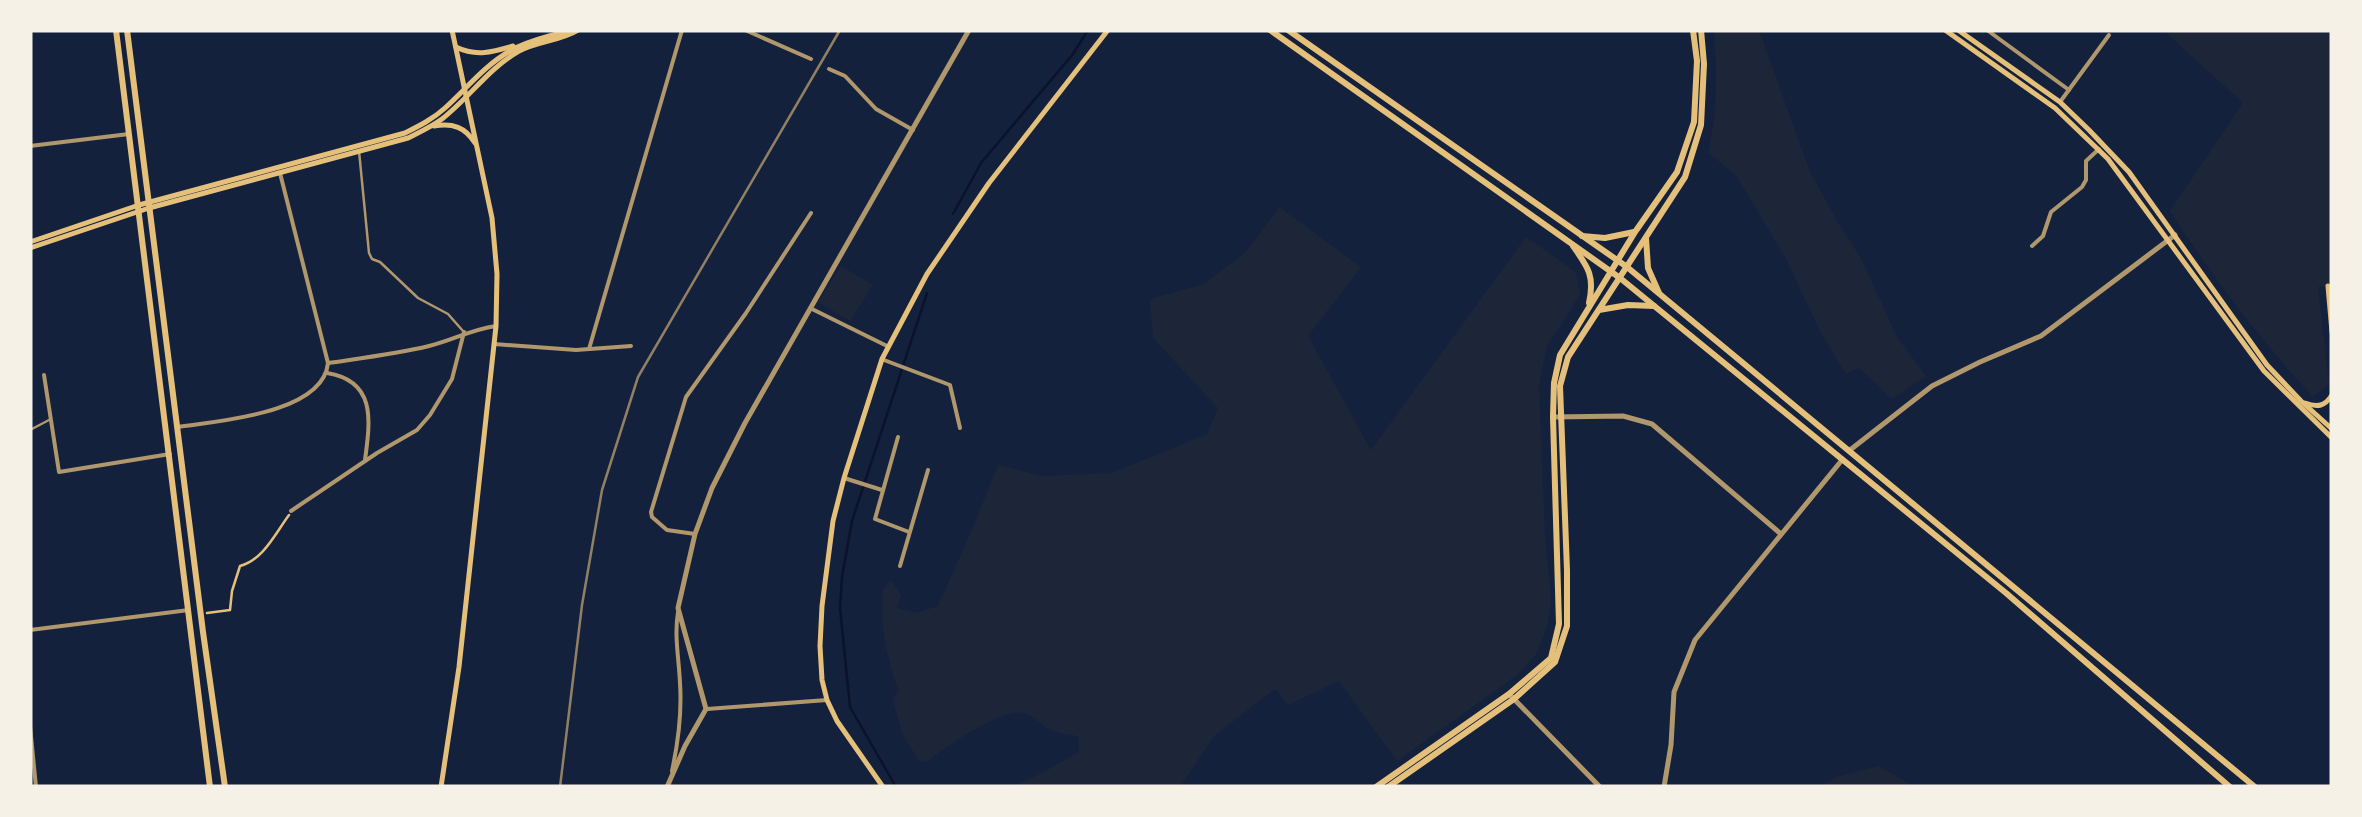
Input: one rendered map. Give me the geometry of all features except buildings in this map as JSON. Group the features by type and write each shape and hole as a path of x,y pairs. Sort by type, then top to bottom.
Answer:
{"main road":[{"path":"116,30 210,787"},
{"path":"127,30 225,787"},
{"path":"441,787 460,667 496,326 498,274 492,218 452,30"},
{"path":"456,47 487,54 569,30"},
{"path":"30,245 148,205 405,133 428,122 521,50 578,30"},
{"path":"882,787 837,721 826,700 822,680 822,606 833,521 844,478 882,359 946,244 1108,30"},
{"path":"1270,30 1620,278 2006,593 2230,787"},
{"path":"1288,30 1627,268 2255,787"},
{"path":"1388,787 1556,662 1567,626 1554,382 1560,355 1677,172 1694,122 1697,61 1693,30"},
{"path":"1558,417 1560,386 1568,357 1685,177 1702,125 1701,30"},
{"path":"1945,30 2055,108 2098,150 2171,237 2268,365 2332,429"},
{"path":"1958,30 2060,102 2129,172 2264,371 2332,438"},
{"path":"148,205 408,138 431,127 498,59 526,43"},
{"path":"431,127 453,125 464,129 478,148"},
{"path":"1580,236 1604,238 1636,232"},
{"path":"1646,238 1648,268 1660,294"},
{"path":"1572,245 1591,274 1587,310"},
{"path":"2328,286 2332,332"},
{"path":"1597,310 1654,306"},
{"path":"2301,401 2319,406 2332,395"},
{"path":"1376,787 1511,697"}],"street":[{"path":"589,349 682,30"},
{"path":"746,30 811,59"},
{"path":"668,784 676,752 681,686 675,628 695,534 712,488 745,423 969,30"},
{"path":"1987,30 2069,90"},
{"path":"2060,102 2110,34"},
{"path":"830,69 845,76 876,109 913,130"},
{"path":"30,146 130,134"},
{"path":"2032,246 2043,236 2052,212 2082,186 2086,180 2086,161 2098,150"},
{"path":"178,427 253,415 300,400 327,373 328,363 280,172"},
{"path":"695,534 667,530 652,518 651,512 686,397 746,314 811,212"},
{"path":"1850,450 1932,386 2040,336 2171,237"},
{"path":"812,309 888,346"},
{"path":"328,363 422,348 464,332 496,326"},
{"path":"291,512 417,430 452,379 464,332"},
{"path":"494,344 589,349 631,346"},
{"path":"882,359 950,384 960,428"},
{"path":"327,373 349,380 367,404 370,420 364,461"},
{"path":"44,375 59,472 170,454"},
{"path":"1558,417 1623,416 1652,424 1781,534"},
{"path":"898,437 875,519 909,532"},
{"path":"1664,787 1674,692 1695,640 1842,460"},
{"path":"900,566 928,470"},
{"path":"844,478 882,490"},
{"path":"668,784 706,709 678,608"},
{"path":"30,630 190,610"},
{"path":"1511,697 1600,787"},
{"path":"706,709 826,700"},
{"path":"30,726 36,787"}],"lane":[{"path":"359,150 368,253 418,298 448,314 464,332"},
{"path":"30,430 50,419"}],"path":[{"path":"201,614 230,610 240,566 259,556 291,512"}],"shaded area":[{"path":"1714,30 1759,30 1810,172 1861,258 1897,337 1926,376 1892,399 1859,368 1846,374 1821,333 1786,259 1735,174 1708,153 1716,92"},
{"path":"2163,30 2332,30 2332,285 2318,287 2329,384 2313,397 2238,307 2170,211 2243,103"},
{"path":"1279,207 1361,267 1308,336 1371,450 1526,237 1576,272 1580,295 1547,346 1539,386 1551,597 1548,623 1537,653 1519,673 1397,761 1339,681 1288,705 1275,689 1214,736 1180,787 1010,787 1079,752 1079,737 1052,731 1023,713 987,723 926,762 919,761 903,735 892,699 899,691 885,641 883,589 891,581 901,595 897,608 916,613 938,606 998,465 1042,476 1112,473 1207,434 1218,408 1153,338 1150,299 1204,284 1248,250"},
{"path":"841,266 873,285 850,321 818,302"},
{"path":"1879,766 1915,787 1820,787 1836,777"}],"waterway":[{"path":"953,214 981,163 1073,54 1088,30"},
{"path":"896,787 850,707 840,608 852,521 927,293"}],"railway":[{"path":"560,787 582,605 602,490 638,377 840,30"}]}
